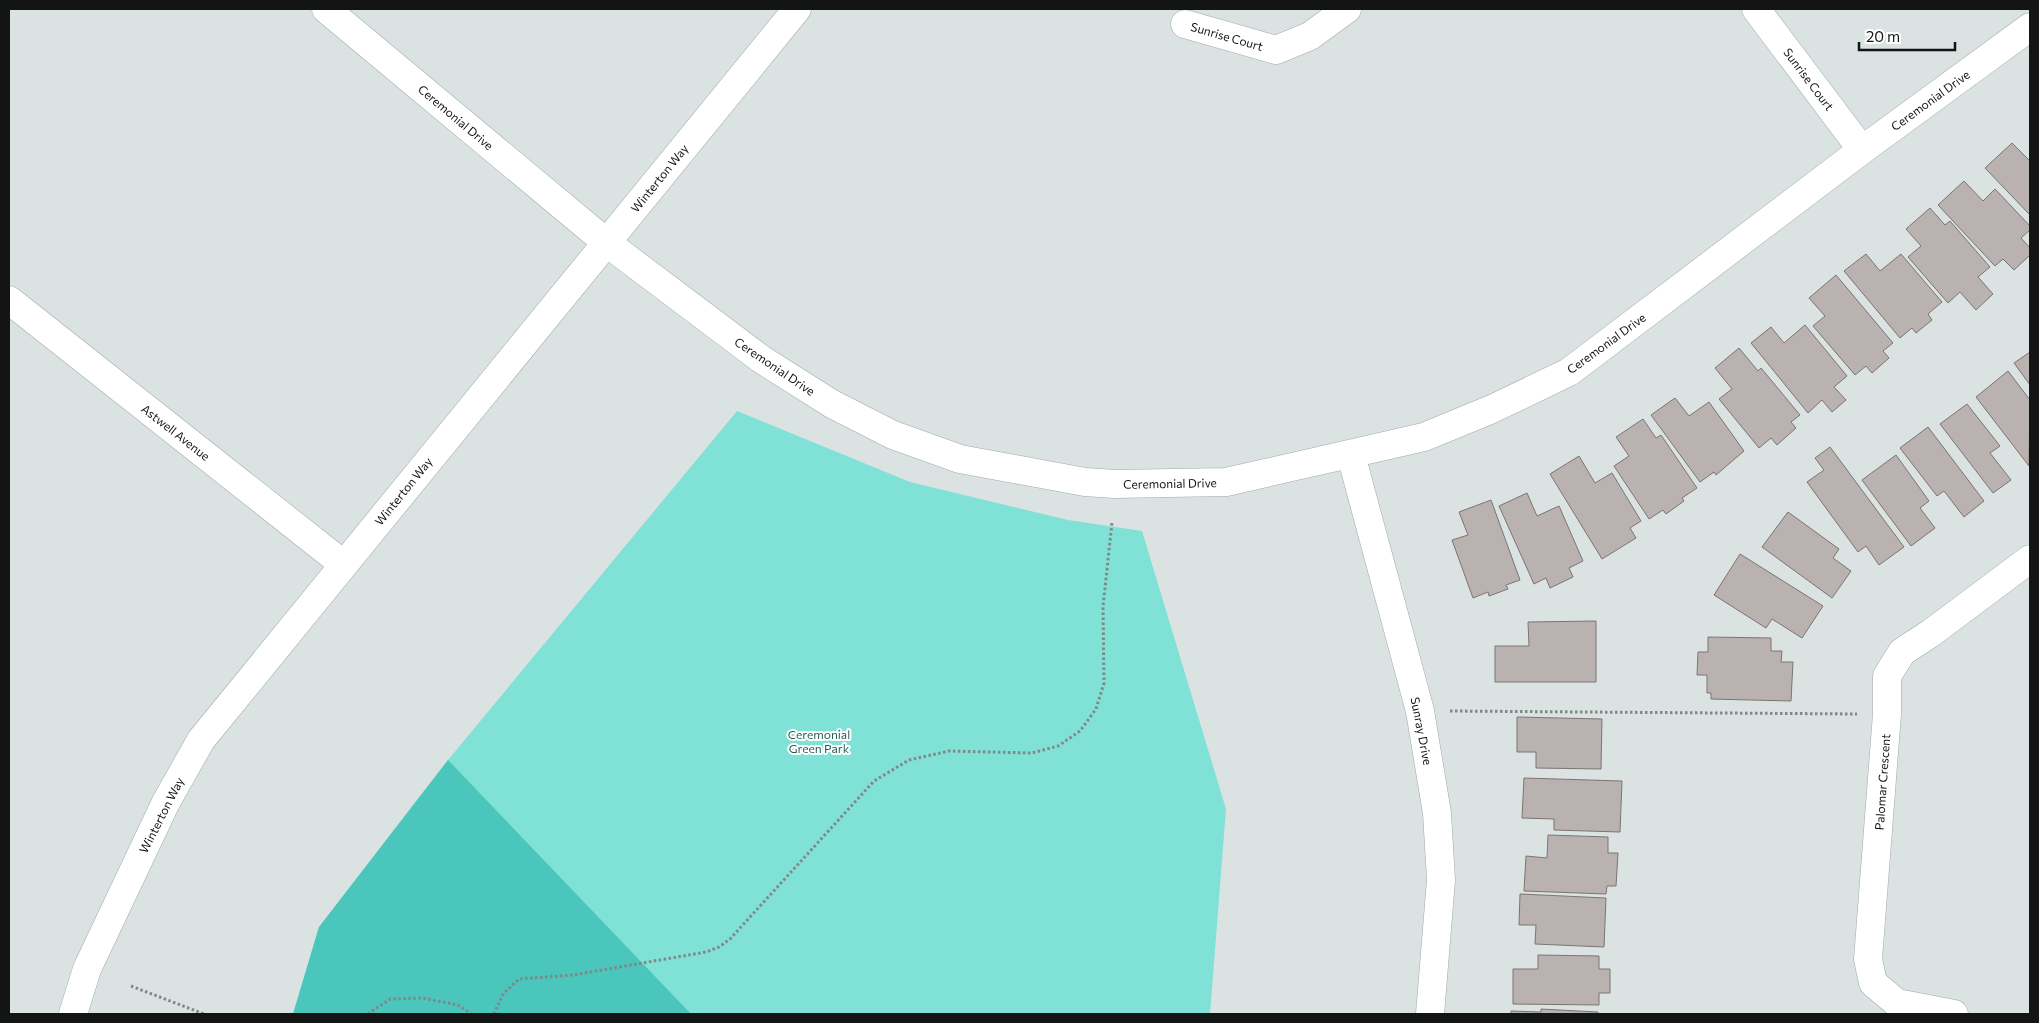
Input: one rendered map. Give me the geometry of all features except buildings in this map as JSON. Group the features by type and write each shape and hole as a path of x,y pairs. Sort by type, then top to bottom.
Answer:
{"street":[{"name":"Ceremonial Drive","path":"326,9 607,243 761,359 816,394 893,435 960,459 1085,482 1115,484 1226,482 1351,455 1424,437 1492,409 1570,372 1862,150 2030,27"},
{"name":"Winterton Way","path":"73,1014 87,969 166,802 201,740 797,9"},
{"name":"Sunrise Court","path":"1185,24 1276,50 1310,36 1347,9"},
{"name":"Sunrise Court","path":"1756,9 1862,150"},
{"name":"Astwell Avenue","path":"9,300 343,564"},
{"name":"Sunray Drive","path":"1351,455 1420,711 1437,813 1441,880 1430,1014"},
{"name":"Palomar Crescent","path":"1954,1014 1897,1003 1873,983 1868,959 1887,714 1887,676 1902,652 1931,633 2030,559"}],"path":[{"path":"494,1014 503,994 519,980 573,975 706,952 719,947 730,939 874,780 909,760 949,751 1032,753 1058,746 1080,731 1096,709 1104,683 1103,607 1112,522"},
{"path":"1420,711 1887,714"},
{"path":"132,986 204,1014"},
{"path":"368,1014 390,999 422,998 458,1005 472,1014"}],"green space":[{"name":"Ceremonial Green Park","path":"737,411 910,482 1068,520 1142,531 1226,809 1210,1014 293,1014 319,927 448,760"}],"shaded area":[{"path":"448,760 691,1014 293,1014 319,927"}]}
